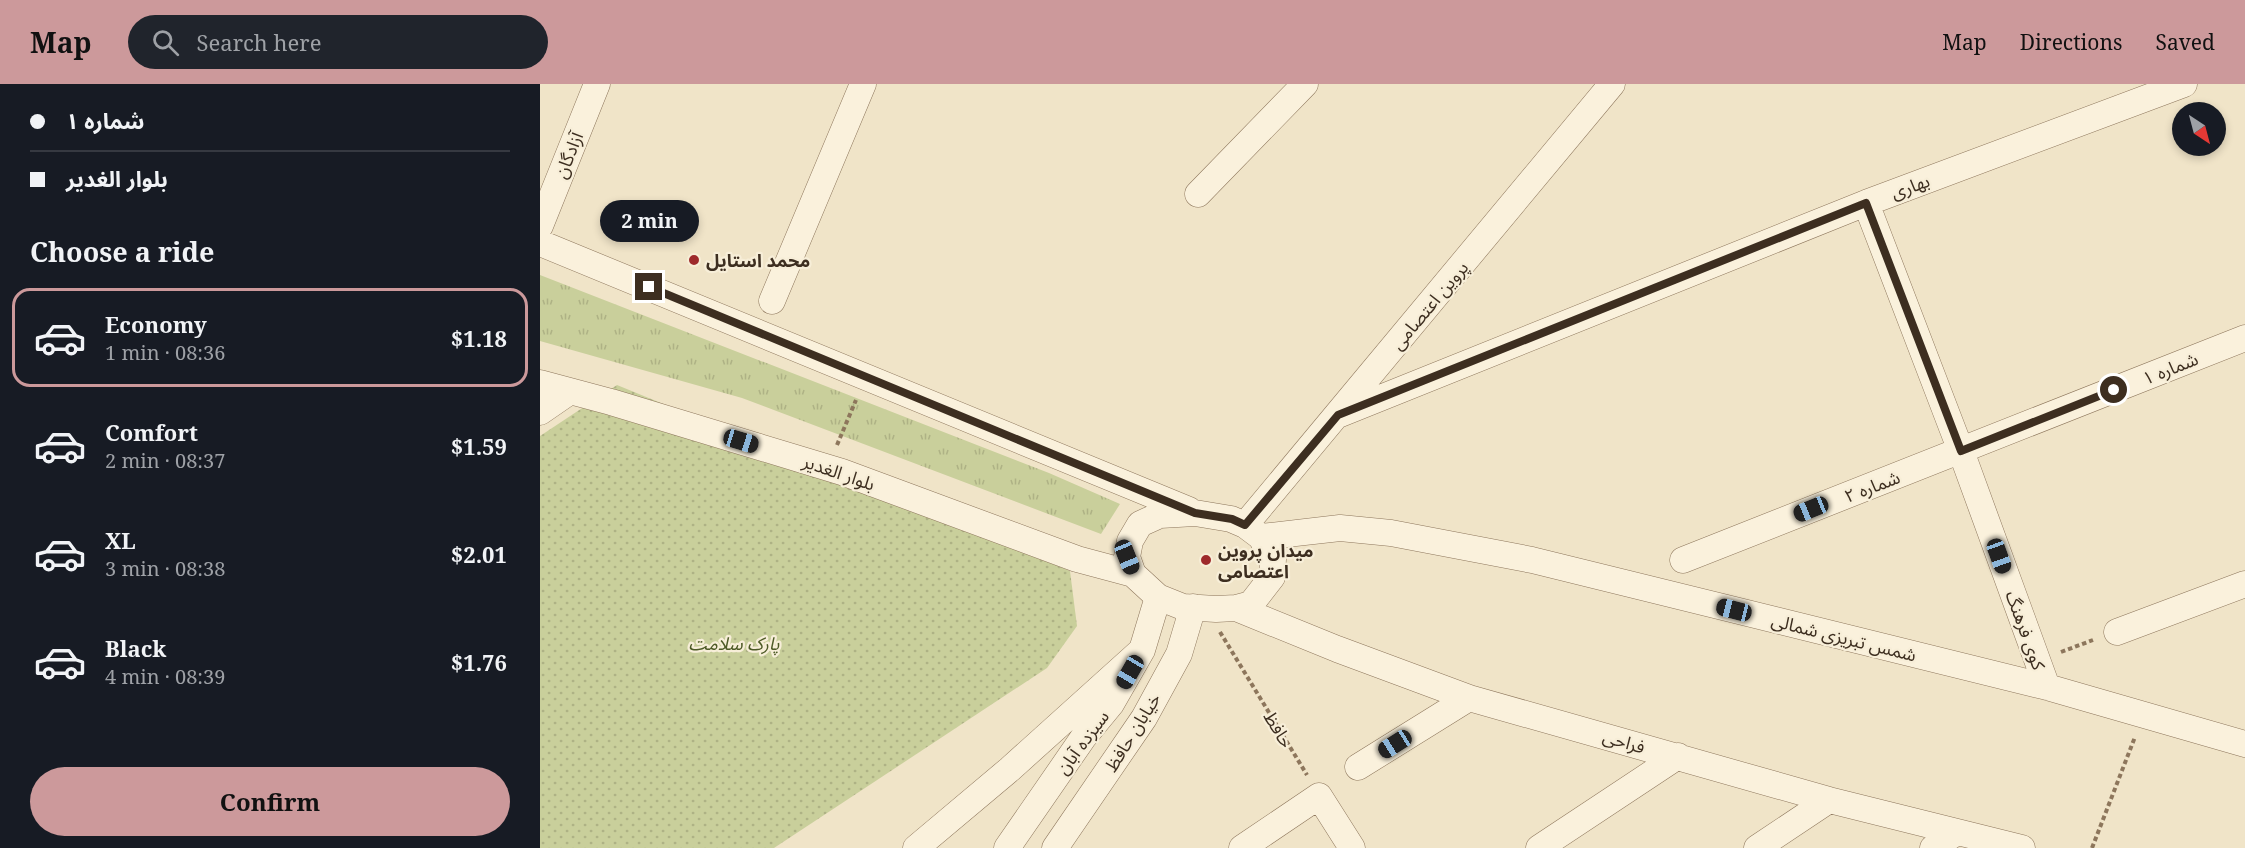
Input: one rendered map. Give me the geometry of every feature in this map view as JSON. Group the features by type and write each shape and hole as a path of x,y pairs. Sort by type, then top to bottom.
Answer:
{"street":[{"name":"آزادگان","path":"540,226 597,84"},
{"path":"772,301 863,84"},
{"path":"1198,194 1305,84"},
{"name":"پروین اعتصامی","path":"1253,531 1338,415 1612,84"},
{"name":"بهاری","path":"1338,415 1866,203 2184,84"},
{"name":"کوی فرهنگ","path":"1866,203 1961,451 2047,687"},
{"path":"540,243 1195,513"},
{"name":"شماره ۱","path":"1961,451 2245,338"},
{"path":"540,364 611,402"},
{"name":"بلوار الغدیر","path":"540,383 611,402 828,468 1077,559 1133,574"},
{"path":"540,412 569,392"},
{"name":"شماره ۲","path":"1683,560 1961,451"},
{"path":"1195,513 1232,519 1253,531 1273,559 1272,577 1251,604 1236,608 1183,607 1158,597 1133,574 1127,557 1130,542 1140,524 1160,515 1195,513"},
{"name":"شمس تبریزی شمالی","path":"1253,531 1340,528 1391,533 1532,560 2047,687 2245,744"},
{"path":"2117,632 2245,584"},
{"name":"سیزده آبان","path":"1007,848 1083,738 1111,704 1142,650 1158,597"},
{"name":"خیابان حافظ","path":"1055,848 1144,718 1179,654 1200,608"},
{"name":"فراحی","path":"1236,608 1337,650 1469,698 1828,800 2022,848"},
{"path":"916,848 1010,769 1142,650"},
{"path":"1359,767 1469,698"},
{"path":"1539,848 1678,756"},
{"path":"1242,848 1319,796 1352,848"},
{"path":"1757,848 1828,800"},
{"path":"1933,848 1957,832"}],"path":[{"path":"828,468 866,377"},
{"name":"حافظ","path":"1200,608 1319,796"},
{"path":"2037,660 2117,632"},
{"path":"2092,848 2144,715"}],"green space":[{"path":"540,275 1049,473 1120,504 1101,534 742,398 540,341"},
{"name":"پارک سلامت","path":"617,385 1070,571 1077,626 1047,668 774,848 540,848 540,436"}],"place":[{"name":"محمد استایل","path":"694,260"},
{"name":"میدان پروین اعتصامی","path":"1206,560"}],"route":[{"path":"649,287 1195,513 1232,519 1245,525 1338,415 1866,203 1961,451 2114,390"}]}
